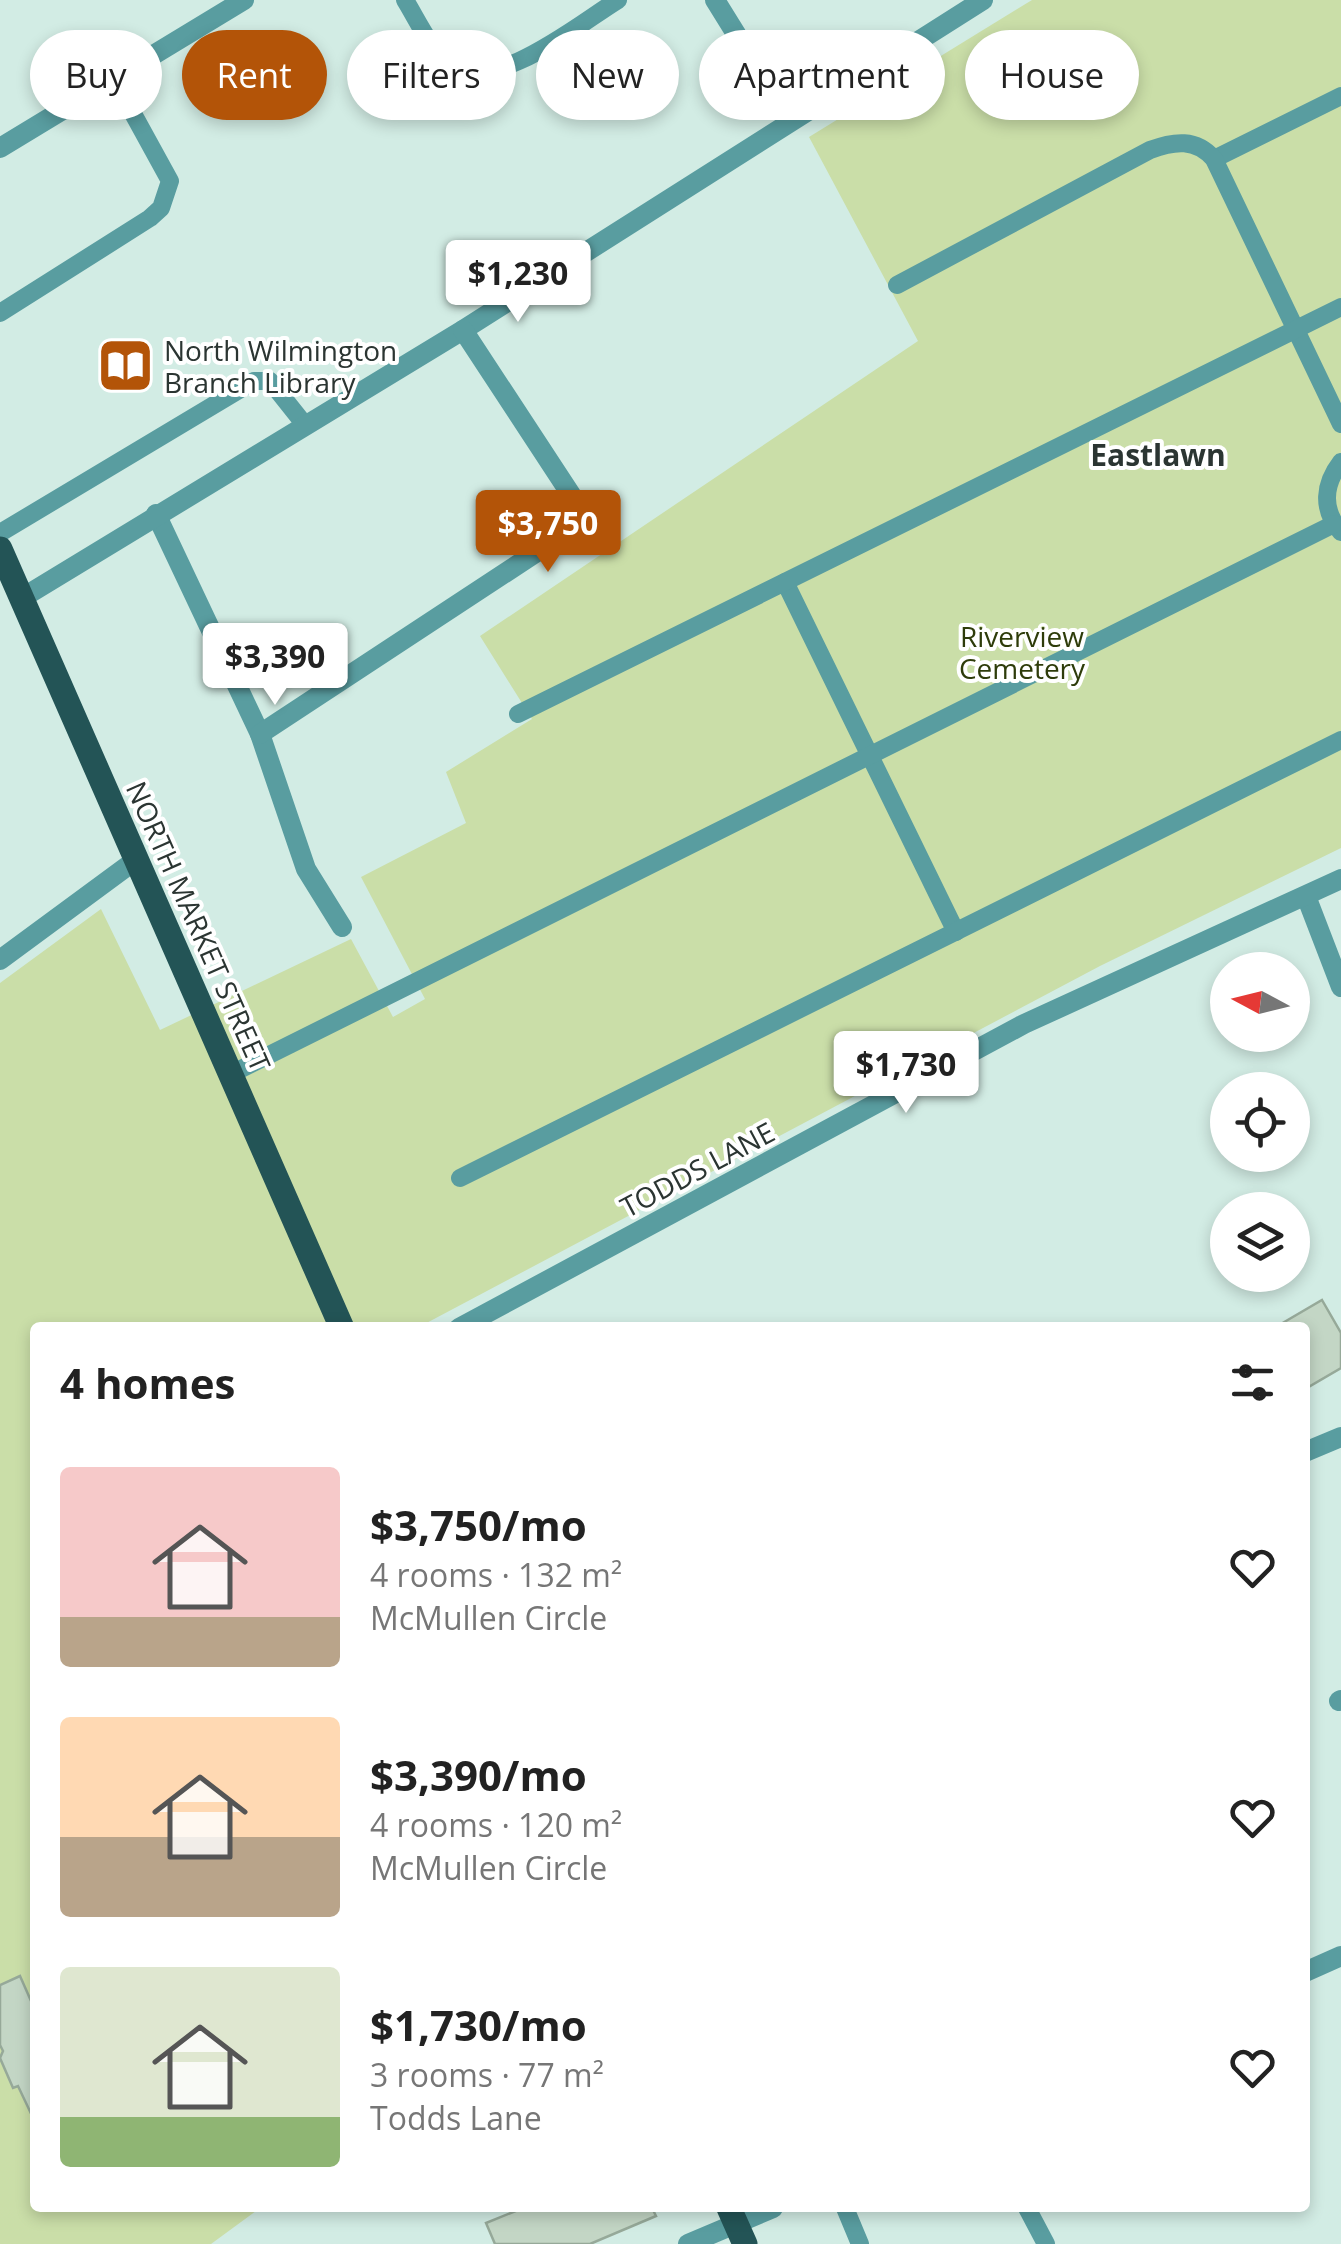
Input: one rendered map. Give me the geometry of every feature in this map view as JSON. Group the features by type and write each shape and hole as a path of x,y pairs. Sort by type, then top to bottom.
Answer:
{"main road":[{"name":"NORTH MARKET STREET","path":"2,561 22,598 339,1322"}],"street":[{"path":"162,49 244,0"},
{"path":"715,0 790,122"},
{"path":"22,598 464,330 982,0"},
{"path":"0,148 46,120"},
{"path":"260,734 587,519 464,330"},
{"path":"156,514 260,734 306,869 342,927"},
{"path":"0,960 137,859"},
{"name":"TODDS LANE","path":"470,1322 1024,1024 1341,879"},
{"path":"1306,896 1341,987"},
{"path":"1310,1450 1341,1436"},
{"path":"1310,1970 1341,1956"},
{"path":"688,2244 765,2212"}],"lane":[{"path":"405,0 436,50 452,66 472,73 515,64 618,0"},
{"path":"1214,159 1341,96"},
{"path":"0,312 150,218 166,197 170,181 137,120"},
{"path":"897,286 1150,150 1180,141 1206,150 1214,159 1341,424"},
{"path":"518,714 1341,307"},
{"path":"0,534 254,381 270,381 305,425"},
{"path":"231,1074 1338,528 1328,509 1326,492 1341,462"},
{"path":"784,582 956,932"},
{"path":"460,1178 1341,740"},
{"path":"847,2212 860,2244"},
{"path":"1029,2212 1046,2244"}],"green space":[{"name":"Riverview Cemetery","path":"1032,0 1341,0 1341,848 1100,966 428,1322 30,1322 30,2212 255,2212 211,2244 0,2244 0,983 101,909 160,1030 351,939 393,1017 425,999 361,877 466,823 446,772 532,719 480,636 918,341 809,137 837,120 945,120 945,53 965,41 965,120 1139,120 1139,30 983,30"}],"building":[{"path":"1322,1300 1341,1333 1341,1368 1310,1386 1310,1322 1284,1322"},
{"path":"20,1976 30,1999 30,2111 18,2086 13,2088 0,2058 0,1985"},
{"path":"513,2212 654,2212 656,2216 590,2244 495,2244 486,2223"}],"place":[{"name":"North Wilmington Branch Library","path":"125,366"}],"district":[{"name":"Eastlawn","path":"1158,454"}]}
